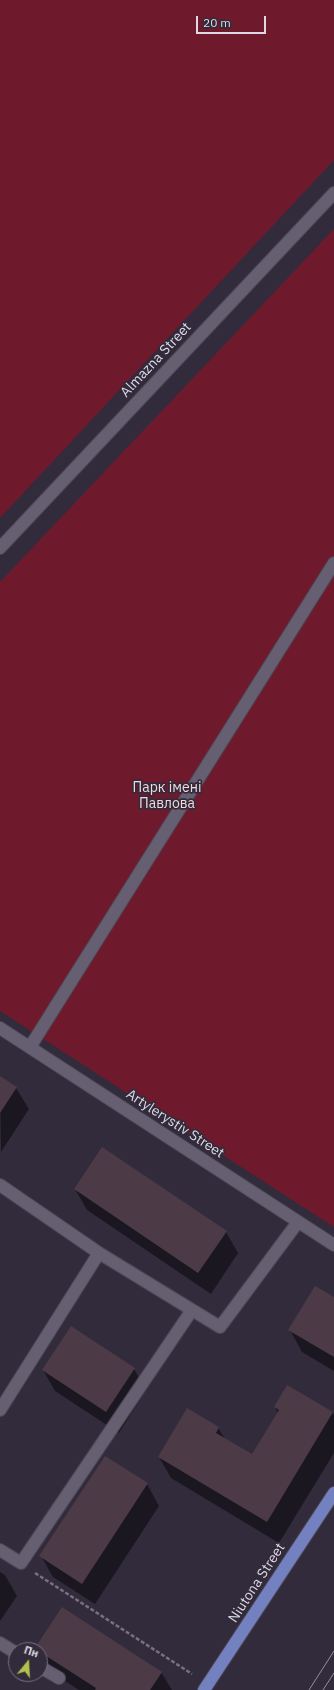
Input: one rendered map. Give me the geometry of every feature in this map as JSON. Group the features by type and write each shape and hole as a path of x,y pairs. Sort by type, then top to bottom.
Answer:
{"main road":[{"name":"Niutona Street","path":"206,1687 334,1493"}],"street":[{"name":"Almazna Street","path":"0,548 334,193"},
{"path":"30,1047 334,563"},
{"name":"Artylerystiv Street","path":"0,1028 334,1245"},
{"path":"0,1185 100,1253 220,1327 298,1222"},
{"path":"0,1410 100,1253"},
{"path":"0,1550 21,1563 192,1310"},
{"path":"48,1672 59,1678"}],"path":[{"path":"21,1563 206,1687"}],"green space":[{"path":"0,0 334,0 334,160 0,518"},
{"name":"Парк імені Павлова","path":"334,229 334,1227 0,1011 0,582"}],"building":[{"path":"0,1076 17,1087 0,1113"},
{"path":"102,1147 227,1231 198,1273 74,1189"},
{"path":"315,1286 334,1297 334,1357 288,1330"},
{"path":"71,1326 135,1368 106,1412 42,1370"},
{"path":"287,1385 333,1412 267,1522 158,1457 187,1408 219,1427 216,1433 252,1454 279,1410 274,1407"},
{"path":"105,1456 148,1483 82,1584 39,1556"},
{"path":"62,1607 162,1672 150,1690 95,1690 96,1688 48,1657 48,1642 39,1642"}],"tram line":[{"path":"309,1690 334,1651"},
{"path":"323,1690 334,1673"}]}
